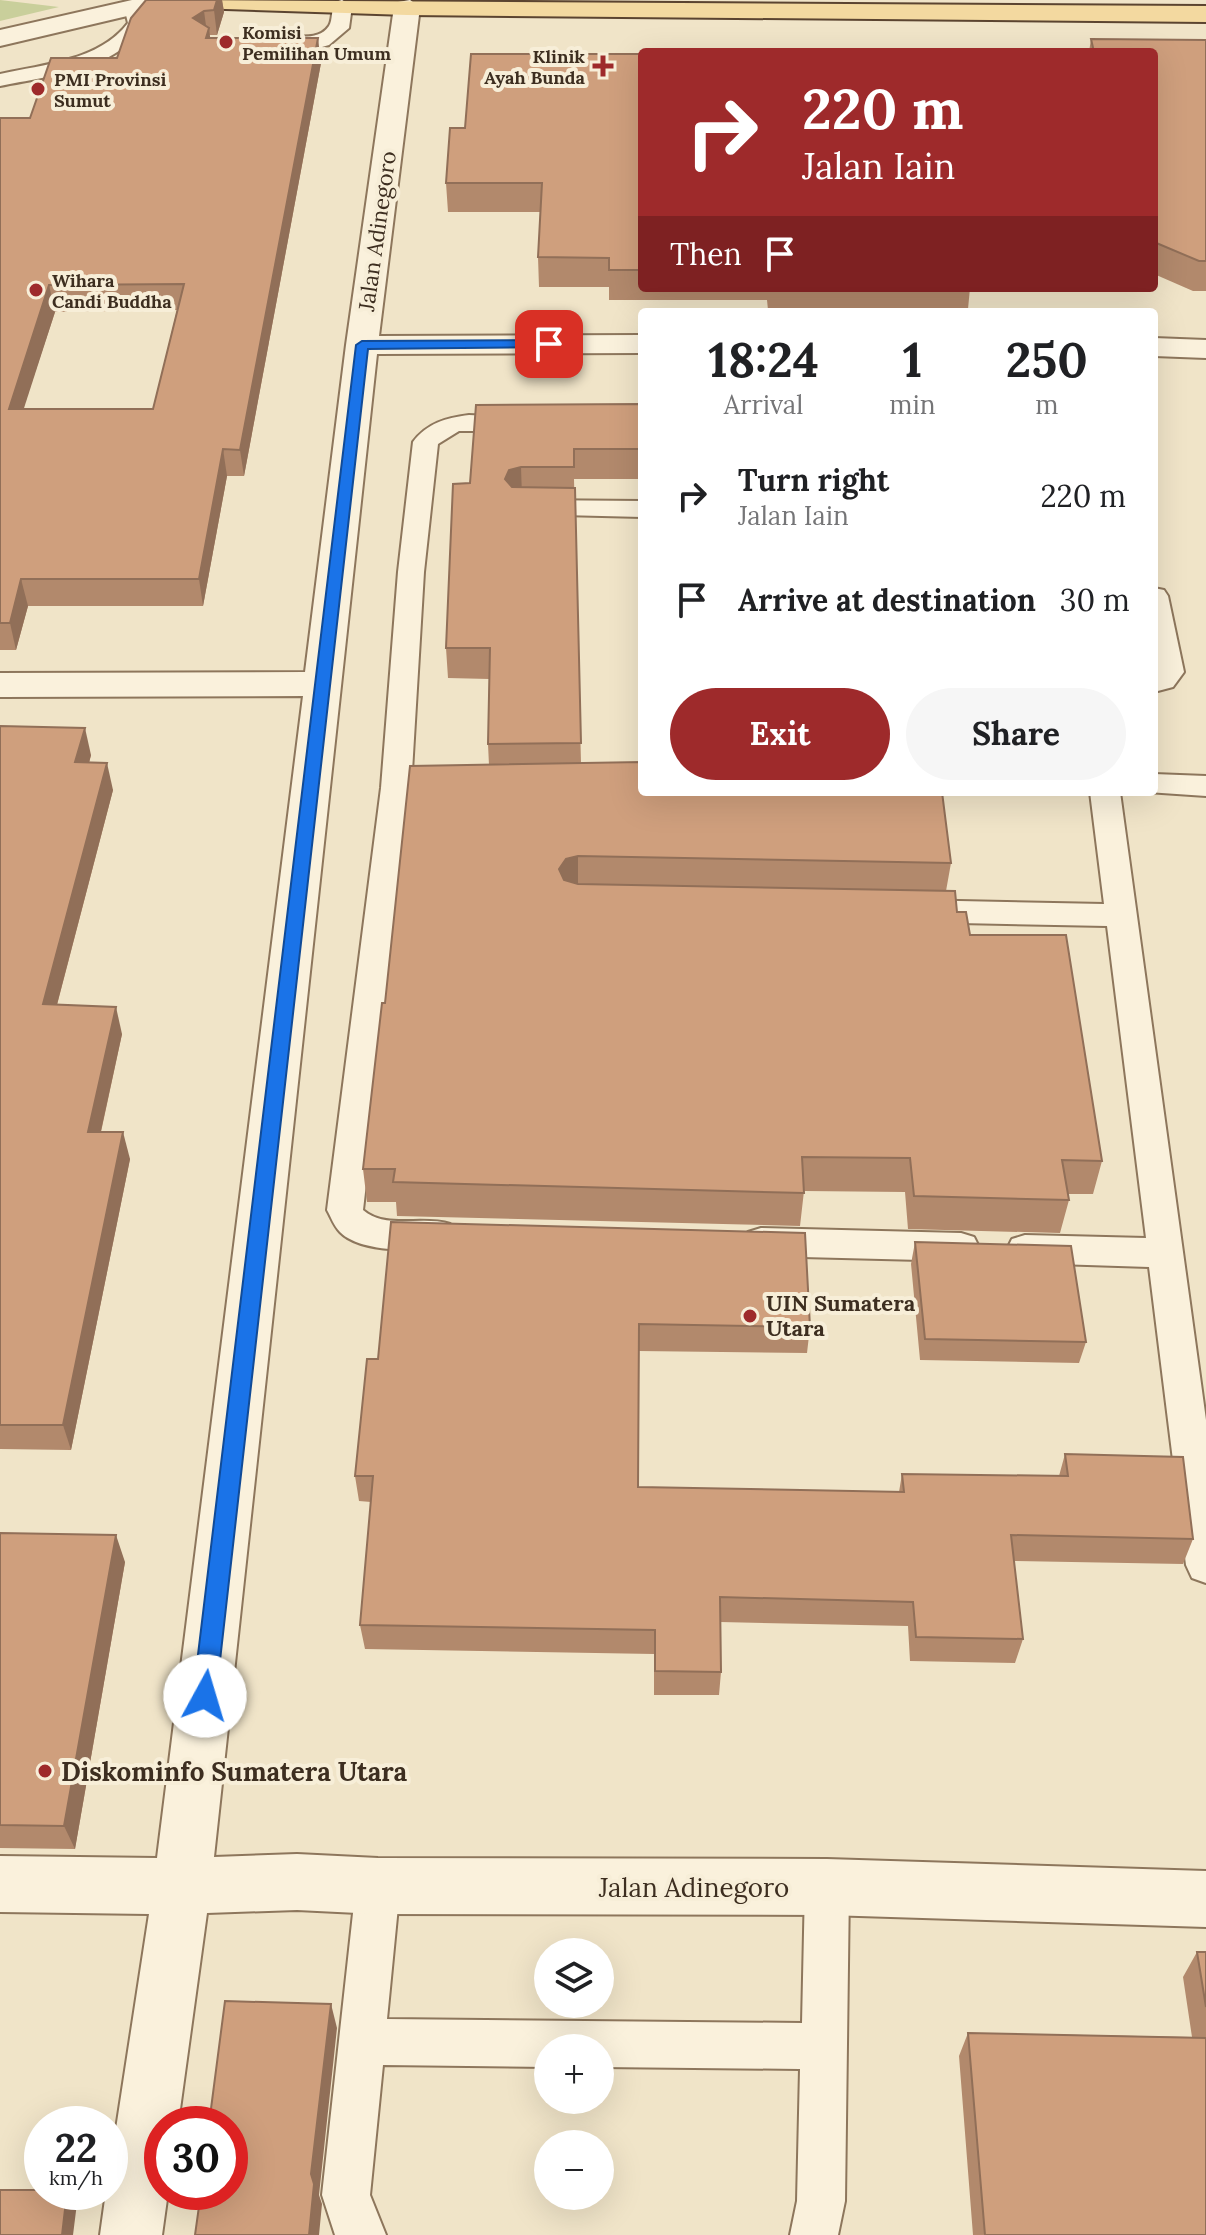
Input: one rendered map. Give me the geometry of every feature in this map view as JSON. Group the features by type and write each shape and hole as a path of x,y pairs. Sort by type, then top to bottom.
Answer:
{"main road":[{"path":"195,0 407,7 876,5 1206,14"}],"street":[{"path":"0,38 165,0"},
{"name":"Jalan Adinegoro","path":"131,2235 182,1886 362,345 407,7"},
{"path":"362,345 638,344"},
{"path":"1158,347 1206,349"},
{"path":"0,685 322,684"},
{"name":"Jalan Adinegoro","path":"182,1886 297,1882 378,1886 827,1887 1206,1899"},
{"path":"0,1884 182,1886"}],"lane":[{"path":"254,43 327,39 339,28 342,6"},
{"path":"0,80 105,54 132,33 138,23 134,7"},
{"path":"467,1234 372,1232 357,1228 348,1220 345,1210 411,788 411,572 426,442 443,427 552,423"},
{"path":"522,508 638,509"},
{"path":"1158,615 1170,672 1158,682"},
{"path":"1158,784 1206,786"},
{"path":"1105,796 1206,1565"},
{"path":"881,910 1120,915"},
{"path":"736,1242 1165,1253"},
{"path":"362,2235 355,2226 346,2195 378,1886"},
{"path":"814,2235 821,2201 827,1887"},
{"path":"361,2042 824,2046"}],"green space":[{"path":"0,0 59,7 0,21"}],"building":[{"path":"146,0 217,0 214,10 204,11 193,18 209,28 206,38 318,38 240,450 223,449 199,579 21,579 10,623 0,623 0,118 30,118 51,58 117,58 131,18","holes":["184,284 153,409 9,409 49,285"]},
{"path":"1091,39 1206,40 1206,261 1158,244 1158,48 1093,48"},
{"path":"471,54 638,54 638,270 609,270 609,258 538,257 542,183 446,183 450,128 465,128"},
{"path":"638,404 638,449 574,449 574,467 521,467 509,470 505,479 512,487 575,488 581,743 488,744 490,648 446,648 453,484 470,483 476,405"},
{"path":"0,726 85,728 75,762 107,763 43,1004 116,1007 88,1132 123,1132 63,1425 0,1425"},
{"path":"638,762 638,796 943,796 951,863 578,856 566,859 559,869 564,880 578,884 955,891 957,912 966,912 970,935 1066,935 1102,1161 1062,1160 1069,1200 914,1196 910,1158 802,1157 804,1193 393,1182 395,1169 363,1169 382,1003 385,1003 410,766"},
{"path":"391,1222 805,1233 810,1327 639,1324 638,1487 904,1492 902,1474 1068,1476 1065,1454 1183,1457 1193,1539 1011,1535 1023,1639 916,1637 913,1602 720,1597 721,1672 655,1671 655,1630 360,1625 373,1476 355,1476 367,1359 378,1359"},
{"path":"915,1242 1071,1246 1086,1342 925,1339"},
{"name":"Diskominfo Sumatera Utara","path":"0,1533 116,1535 64,1826 0,1825"},
{"path":"1197,1952 1206,1952 1206,2007"},
{"path":"225,2001 331,2004 311,2174 314,2184 309,2235 195,2235 198,2210 248,2210 248,2106 211,2106"},
{"path":"968,2033 1206,2038 1206,2235 985,2235"},
{"path":"0,2190 24,2190 24,2210 65,2210 62,2235 0,2235"}],"place":[{"name":"Komisi Pemilihan Umum","path":"226,42"},
{"name":"Klinik Ayah Bunda","path":"603,66"},
{"name":"PMI Provinsi Sumut","path":"38,89"},
{"name":"Wihara Candi Buddha","path":"36,290"},
{"name":"UIN Sumatera Utara","path":"750,1316"},
{"name":"Diskominfo Sumatera Utara","path":"45,1771"}],"route":[{"path":"205,1696 362,345 549,344"}]}
